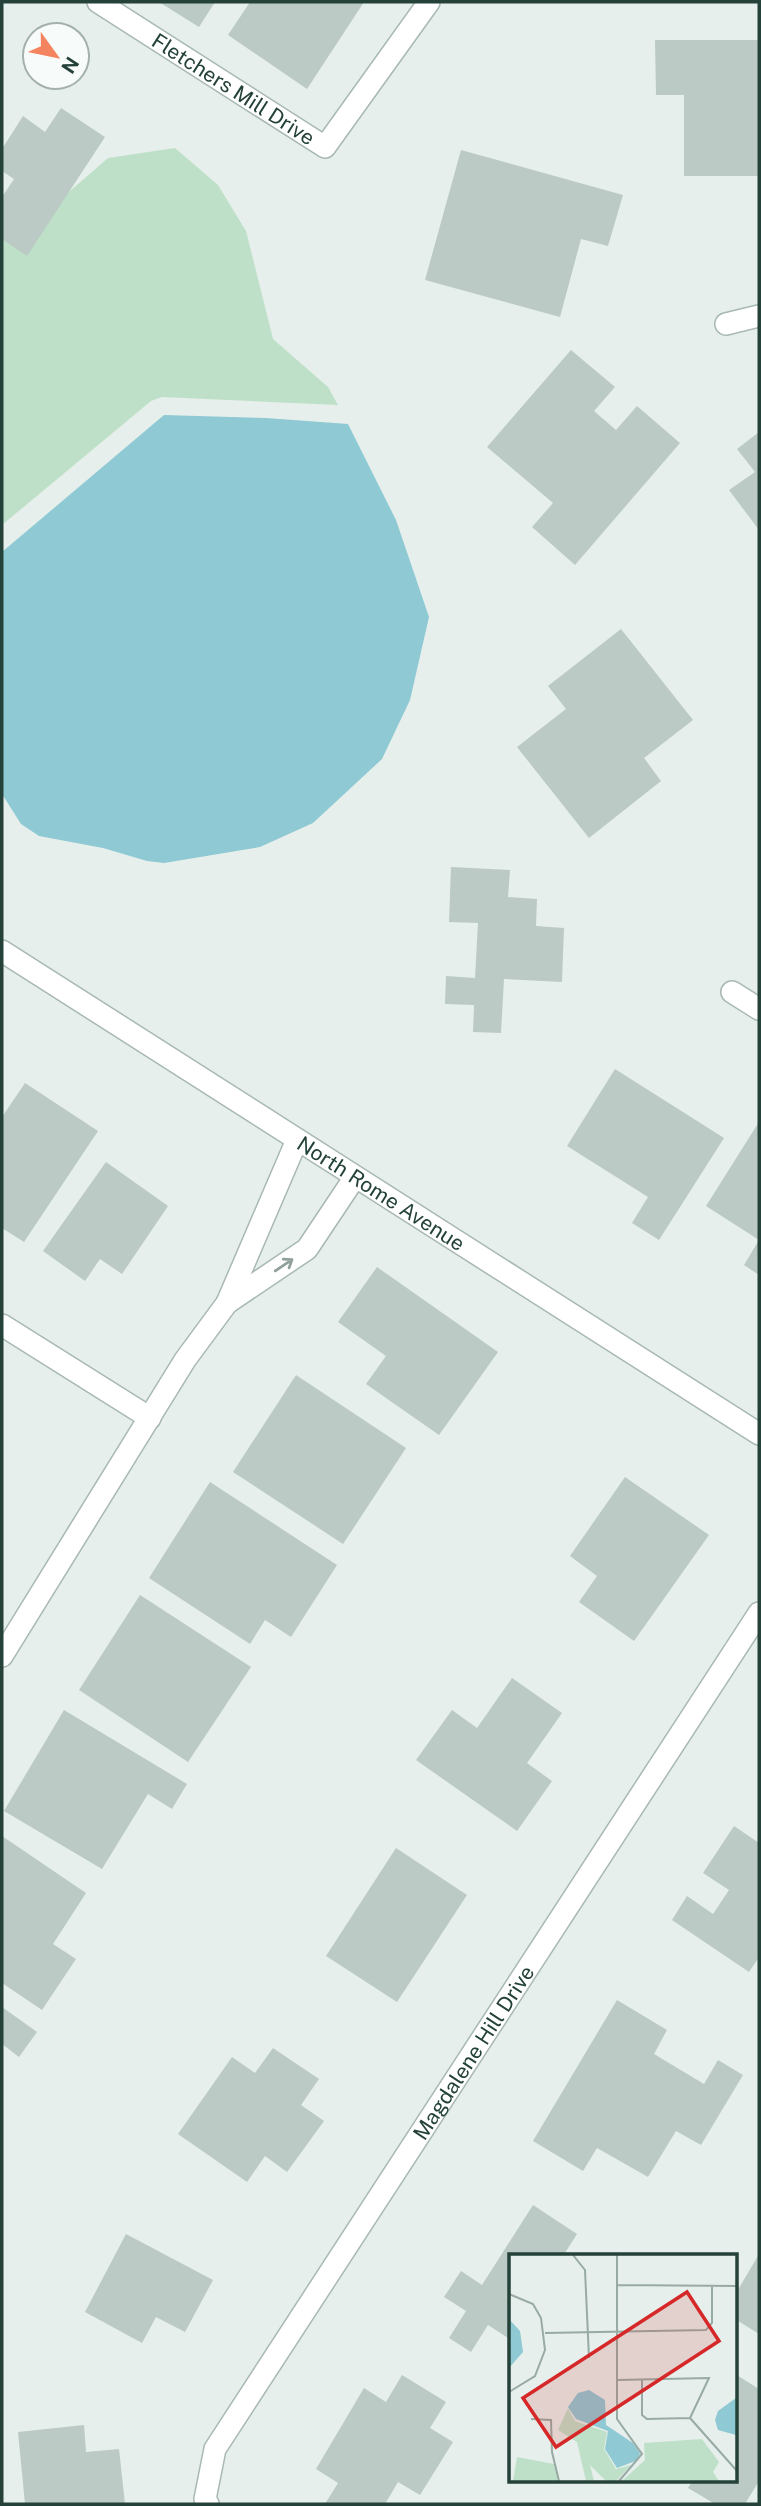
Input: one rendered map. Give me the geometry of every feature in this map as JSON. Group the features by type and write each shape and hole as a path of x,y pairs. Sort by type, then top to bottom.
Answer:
{"street":[{"name":"Fletchers Mill Drive","path":"98,2 325,147 429,2"},
{"path":"726,324 759,316"},
{"name":"North Rome Avenue","path":"2,951 759,1434"},
{"path":"732,992 759,1009"},
{"path":"2,1656 185,1360 227,1303 297,1140"},
{"path":"227,1303 307,1249 355,1177"},
{"path":"2,1325 150,1418"},
{"name":"Magdalene Hill Drive","path":"206,2502 215,2449 759,1613"}],"green space":[{"path":"175,148 218,185 246,231 273,339 328,387 338,405 162,397 151,401 2,525 2,239 32,224 108,158"}],"water":[{"path":"164,415 348,424 396,520 429,617 410,700 382,759 313,823 260,847 164,863 39,836 21,824 2,794 2,552"}],"building":[{"path":"159,2 215,2 199,27"},
{"path":"250,2 364,2 307,89 228,35"},
{"path":"655,40 759,40 759,176 684,176 684,95 656,95"},
{"path":"61,108 105,137 27,256 2,239 2,197 14,179 2,171 2,149 23,116 45,132"},
{"path":"461,150 623,195 608,246 581,239 560,317 425,280"},
{"path":"571,350 615,387 594,411 616,430 637,406 680,443 575,565 532,527 553,503 487,447"},
{"path":"759,432 759,530 729,490 755,472 737,449"},
{"path":"621,629 693,720 644,758 661,781 589,838 517,747 566,709 548,686"},
{"path":"451,867 510,870 508,897 537,899 536,926 564,928 562,982 504,979 501,1033 473,1032 474,1005 445,1004 446,976 475,978 478,923 449,922"},
{"path":"615,1069 724,1138 659,1240 632,1223 648,1197 567,1146"},
{"path":"25,1083 98,1131 24,1242 2,1228 2,1117"},
{"path":"759,1122 759,1240 706,1206"},
{"path":"106,1162 168,1206 122,1274 100,1259 85,1281 43,1251"},
{"path":"759,1240 759,1275 744,1265"},
{"path":"377,1267 498,1352 439,1435 366,1384 386,1356 338,1322"},
{"path":"296,1375 406,1448 343,1544 233,1472"},
{"path":"625,1477 709,1535 634,1641 579,1602 597,1576 570,1556"},
{"path":"210,1482 337,1565 291,1637 265,1620 250,1644 149,1578"},
{"path":"140,1595 251,1667 188,1762 79,1690"},
{"path":"512,1678 562,1713 527,1763 552,1781 517,1831 416,1760 452,1710 477,1728"},
{"path":"64,1710 187,1784 172,1809 148,1794 102,1869 4,1811"},
{"path":"734,1826 759,1843 759,1957 749,1972 672,1920 687,1896 713,1914 729,1890 703,1873"},
{"path":"2,1836 86,1893 53,1944 76,1959 42,2010 2,1983"},
{"path":"396,1848 467,1895 397,2002 326,1956"},
{"path":"617,2000 667,2030 654,2054 704,2084 718,2060 743,2075 701,2145 676,2131 648,2177 597,2148 583,2171 533,2141"},
{"path":"2,2007 37,2032 19,2057 2,2044"},
{"path":"273,2048 319,2079 301,2105 324,2121 287,2172 265,2156 247,2182 178,2134 232,2057 255,2073"},
{"path":"533,2205 577,2234 564,2254 509,2254 509,2339 488,2325 471,2352 449,2338 466,2311 444,2297 461,2271 482,2285"},
{"path":"126,2234 213,2280 185,2332 156,2317 142,2343 85,2312"},
{"path":"759,2254 759,2334 736,2320 736,2293"},
{"path":"402,2375 446,2402 430,2428 453,2442 420,2495 398,2482 385,2504 325,2504 338,2483 316,2469 364,2388 386,2402"},
{"path":"736,2375 759,2389 759,2481 745,2504 715,2504 688,2488 692,2482 736,2482"},
{"path":"84,2425 86,2452 119,2449 125,2504 25,2504 18,2432"}]}
